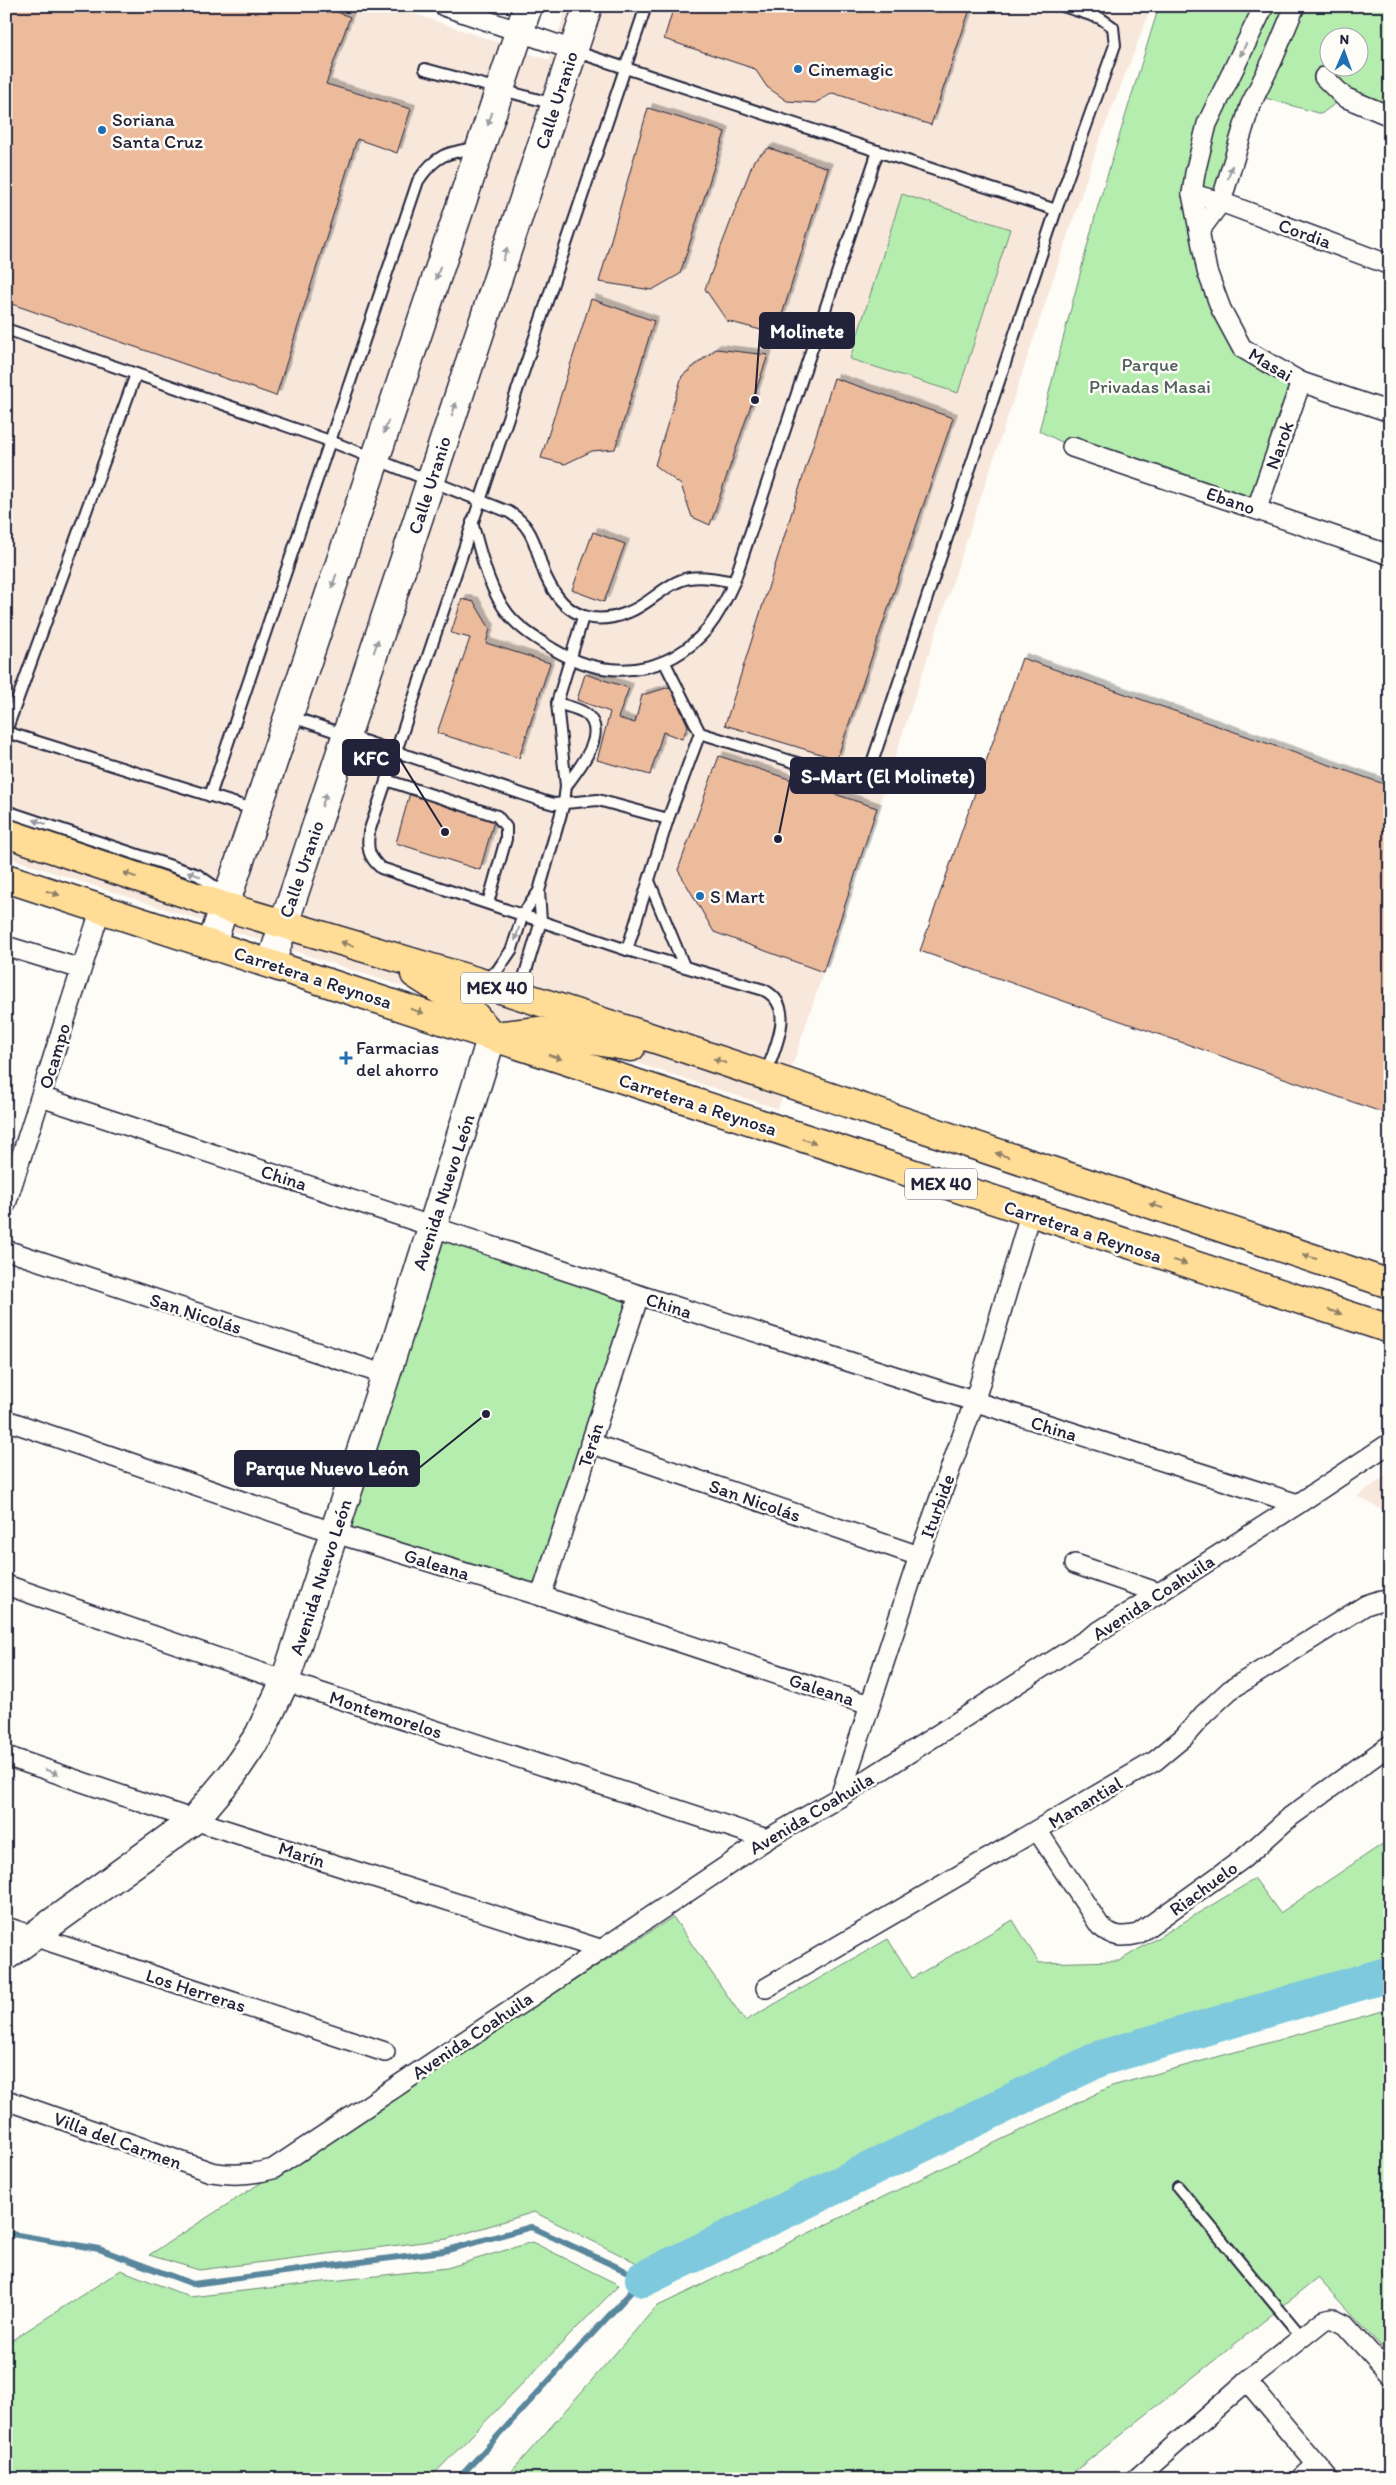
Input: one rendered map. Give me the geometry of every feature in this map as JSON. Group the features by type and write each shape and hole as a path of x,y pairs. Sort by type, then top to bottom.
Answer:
{"main road":[{"name":"MEX 40","path":"6,833 226,907 384,956 479,982 677,1046 1390,1284"},
{"name":"Carretera a Reynosa","path":"6,878 212,943 1030,1214 1390,1329"},
{"path":"384,956 468,1008 492,1036 540,1031 621,1046 645,1048 677,1046"}],"street":[{"path":"444,6 573,50"},
{"path":"212,943 226,907 528,6"},
{"name":"Calle Uranio","path":"271,963 282,924 588,6"},
{"name":"Masai","path":"1264,6 1207,124 1192,194 1208,271 1221,309 1242,348 1301,382 1390,412"},
{"path":"1200,230 1221,202 1250,106 1272,61 1295,6"},
{"path":"1325,78 1344,97 1390,116"},
{"path":"1226,85 1255,95"},
{"name":"Cordia","path":"1192,194 1221,202 1390,265"},
{"name":"Narok","path":"1256,508 1301,382"},
{"name":"Ebano","path":"1072,447 1256,508 1390,556"},
{"name":"Ocampo","path":"6,1204 100,908"},
{"path":"6,946 81,969"},
{"name":"Avenida Nuevo León","path":"6,1956 194,1820 232,1775 259,1735 285,1682 335,1532 492,1036"},
{"name":"China","path":"41,1097 639,1295 1298,1504"},
{"name":"Iturbide","path":"840,1797 919,1556 974,1402 1030,1214"},
{"name":"San Nicolás","path":"6,1250 386,1375"},
{"name":"Terán","path":"541,1596 639,1295"},
{"name":"Galeana","path":"6,1420 335,1532 541,1596 869,1705"},
{"name":"San Nicolás","path":"590,1443 919,1556"},
{"name":"Avenida Coahuila","path":"231,2176 273,2170 766,1839 840,1797 1298,1504 1390,1443"},
{"path":"1075,1564 1159,1593"},
{"name":"Montemorelos","path":"6,1585 285,1682 766,1839"},
{"name":"Manantial","path":"766,1988 1154,1761 1184,1737 1204,1714 1230,1690 1366,1605 1381,1600 1390,1600"},
{"name":"Riachuelo","path":"1038,1830 1100,1926 1108,1933 1127,1937 1138,1934 1244,1858 1290,1817 1390,1745"},
{"name":"Marín","path":"6,1756 194,1820 600,1949"},
{"name":"Los Herreras","path":"6,1927 386,2052"},
{"name":"Villa del Carmen","path":"6,2100 191,2167 231,2176"},
{"path":"1136,2479 1247,2381 1316,2324 1331,2318 1345,2325 1390,2375"},
{"path":"1247,2381 1323,2472 1301,2479"}],"lane":[{"path":"646,6 386,780 369,832 368,852 372,861 381,868 627,950 764,990 774,995 780,1002 782,1020 766,1076"},
{"path":"665,663 700,733 836,775 850,776 863,773 871,766 1056,210 1115,45 1116,36 1113,27 1107,22 1063,6"},
{"path":"573,50 1056,210"},
{"path":"425,69 555,104"},
{"path":"210,796 418,180 428,165 441,156 480,148"},
{"path":"472,522 486,572 508,614 528,634 570,660 625,671 665,663 688,648 707,628 723,606 734,582 878,151"},
{"path":"6,329 330,441 509,512 521,521 530,532 547,578 569,608 583,617 599,619 615,617 632,611 687,579 708,577 734,582"},
{"path":"136,374 6,732 257,810"},
{"path":"479,982 497,971 505,962 512,949 523,914 538,892 564,803 566,786 557,703 583,617"},
{"path":"557,703 586,714 593,723 594,729 589,751 566,786"},
{"path":"289,716 347,733 543,802 564,803 598,800 668,819"},
{"path":"627,950 668,819 700,733"},
{"path":"386,780 497,816 506,827 506,839 488,903"},
{"path":"6,811 198,875 214,886 226,907"},
{"path":"649,881 684,966"},
{"path":"518,995 542,921 538,892"},
{"path":"1178,2187 1301,2336"}],"shaded area":[{"path":"6,6 392,6 549,60 567,6 1152,6 1098,144 778,1109 6,857"},
{"path":"1390,1473 1390,1514 1357,1496"}],"green space":[{"name":"Parque Privadas Masai","path":"1159,6 1390,6 1390,116 1344,97 1321,114 1255,95 1200,230 1242,348 1301,382 1257,508 1072,447 1039,431 1097,209"},
{"path":"902,194 1010,229 958,393 850,359"},
{"path":"432,1226 639,1295 541,1596 335,1533"},
{"path":"1390,1839 1390,1964 1112,2039 641,2265 534,2212 447,2239 199,2270 149,2255 673,1917 745,2021 888,1939 912,1978 1013,1920 1039,1963 1119,1961 1255,1879 1280,1913"},
{"path":"1390,2009 1390,2356 1318,2278 1065,2479 505,2479 656,2307 1112,2086"},
{"path":"532,2242 619,2285 429,2479 6,2479 6,2344 121,2270 190,2297 447,2268"}],"building":[{"path":"6,6 321,6 350,17 326,84 411,109 397,153 357,139 276,396 6,302"},
{"path":"674,6 971,6 931,125 833,93 815,103 787,101 767,87 755,69 664,39"},
{"path":"648,108 725,132 680,274 652,290 599,282"},
{"path":"769,148 828,168 776,334 727,321 705,289 754,160"},
{"path":"591,299 654,321 615,449 592,451 565,464 541,458"},
{"path":"716,349 768,355 710,525 692,517 681,485 655,465 682,376"},
{"path":"834,378 953,418 837,759 725,725"},
{"path":"593,532 625,544 604,602 572,590"},
{"path":"462,599 474,602 490,629 486,643 550,663 519,758 437,733 470,638 451,633"},
{"path":"1022,658 1390,786 1390,1115 920,951"},
{"path":"585,674 629,688 618,718 635,723 642,695 670,687 688,726 682,739 663,732 650,775 597,760 610,712 577,700"},
{"path":"719,756 877,808 823,972 714,932 678,870"},
{"path":"410,793 494,821 480,870 396,843"}],"waterway":[{"path":"643,2279 1101,2058 1383,1976 1390,1976"},
{"path":"6,2233 99,2249 193,2284 444,2251 531,2227 643,2279 458,2479"}],"place":[{"name":"Cinemagic","path":"798,69"},
{"name":"Soriana Santa Cruz","path":"102,130"},
{"name":"Molinete","path":"755,400"},
{"name":"KFC","path":"445,832"},
{"name":"S-Mart (El Molinete)","path":"778,839"},
{"name":"S Mart","path":"700,896"},
{"name":"Farmacias del ahorro","path":"346,1058"},
{"name":"Parque Nuevo León","path":"486,1414"}]}
